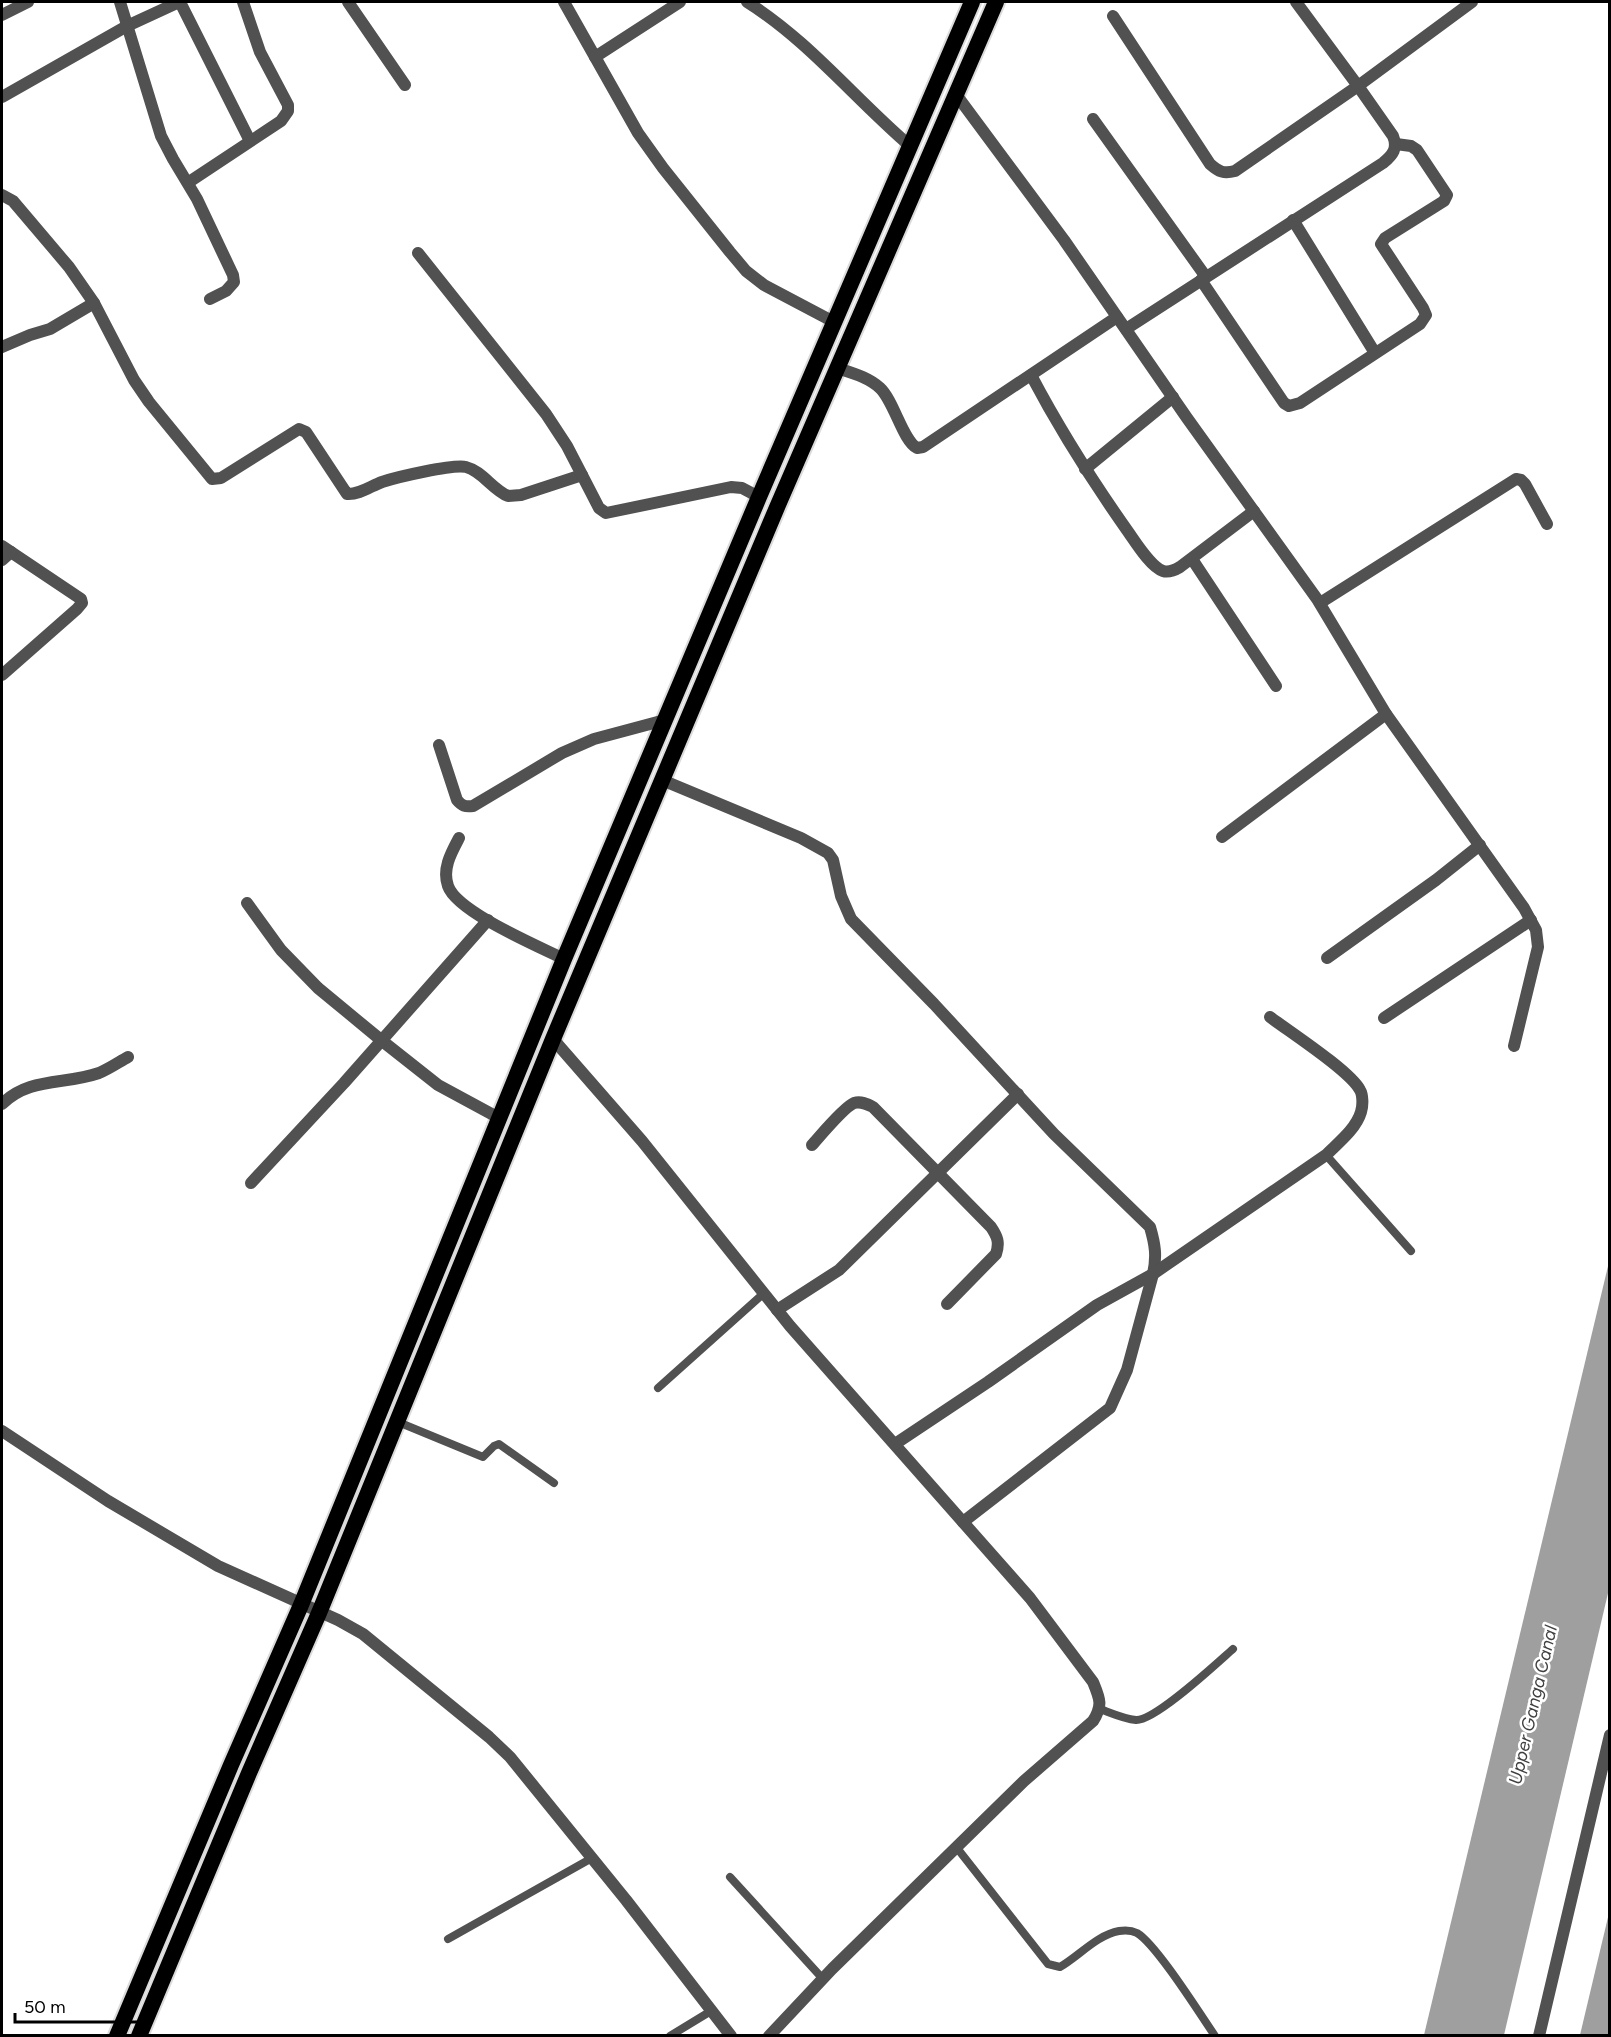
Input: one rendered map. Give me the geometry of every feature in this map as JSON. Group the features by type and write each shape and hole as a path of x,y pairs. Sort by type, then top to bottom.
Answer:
{"highway":[{"path":"117,2036 226,1776 301,1605 564,959 759,497 972,2"},
{"path":"139,2036 244,1784 319,1613 553,1039 662,780 996,2"}],"street":[{"path":"2,15 28,2"},
{"path":"120,2 162,136 173,159 189,182 233,275 234,282 226,291 210,299"},
{"path":"2,97 127,26 179,2 250,141"},
{"path":"189,182 281,121 288,111 288,105 260,52 243,2"},
{"path":"348,2 405,85"},
{"path":"564,2 638,133 746,271 764,285 834,322"},
{"path":"595,57 680,2"},
{"path":"747,2 796,38 910,146"},
{"path":"1126,329 1383,163 1394,151 1396,144 1393,136 1296,2"},
{"path":"1113,16 1210,164 1217,171 1225,174 1235,171 1358,86 1472,2"},
{"path":"955,93 1064,240 1320,603 1386,714 1531,920 1536,930 1538,947 1514,1046"},
{"path":"1093,119 1204,278 1284,403 1289,406 1300,403 1375,354 1420,324 1426,315 1383,247 1382,241 1444,201 1447,195 1417,150 1411,146 1396,144"},
{"path":"2,195 13,201 62,259 94,303 134,380 149,402 212,479 221,478 299,429 306,432 347,494 357,493 381,482 406,475 462,467 472,470 508,496 521,495 582,475"},
{"path":"1293,220 1375,354"},
{"path":"418,253 546,414 567,446 599,508 606,513 731,487 742,488 759,497"},
{"path":"4,342 50,329 94,303"},
{"path":"837,368 862,376 882,389 910,443 917,448 928,445 1117,317"},
{"path":"1031,375 1085,469 1133,538 1155,566 1162,571 1172,572 1192,559 1254,511"},
{"path":"1085,469 1173,397"},
{"path":"1320,603 1516,479 1525,484 1547,524"},
{"path":"2,675 82,603 81,599 5,553"},
{"path":"1192,559 1276,686"},
{"path":"1222,837 1386,714"},
{"path":"439,745 457,800 466,807 473,806 562,753 594,739 665,720"},
{"path":"662,780 801,838 828,853 833,860 841,897 851,919 934,1004 1054,1134 1150,1227 1155,1242 1156,1258 1153,1274 1127,1370 1110,1408 963,1522"},
{"path":"459,838 449,858 446,873 448,887 457,900 488,920 564,959"},
{"path":"1328,958 1404,904 1480,845"},
{"path":"247,903 281,950 296,966 381,1040 438,1085 499,1118"},
{"path":"251,1183 488,920"},
{"path":"1384,1018 1531,920"},
{"path":"895,1444 1097,1305 1153,1274 1326,1155 1357,1121 1362,1112 1360,1090 1339,1068 1270,1017"},
{"path":"553,1039 642,1141 777,1311 1030,1598 1093,1682 1099,1695 1100,1708 1093,1720 1024,1781 823,1979 769,2036"},
{"path":"2,1104 27,1086 99,1072 128,1057"},
{"path":"777,1311 839,1270 1018,1094"},
{"path":"812,1145 848,1108 855,1103 864,1102 873,1107 991,1227 997,1235 999,1245 996,1254 947,1304"},
{"path":"2,1431 108,1501 218,1566 338,1620 363,1634 489,1737 510,1757 592,1858 730,2036"},
{"path":"1539,2036 1610,1735"}],"lane":[{"path":"1326,1155 1411,1251"},
{"path":"658,1388 763,1294"},
{"path":"398,1422 483,1457 499,1444 554,1483"},
{"path":"1100,1708 1137,1720 1149,1717 1233,1649"},
{"path":"957,1848 1048,1964 1060,1967 1105,1936 1118,1931 1128,1930 1137,1933 1158,1955 1215,2036"},
{"path":"448,1939 592,1858"},
{"path":"730,1877 823,1979"},
{"path":"670,2036 711,2011"}],"water":[{"name":"Upper Ganga Canal","path":"1609,1262 1609,1589 1504,2035 1424,2035"},
{"path":"1609,1913 1609,2035 1580,2035"}]}
